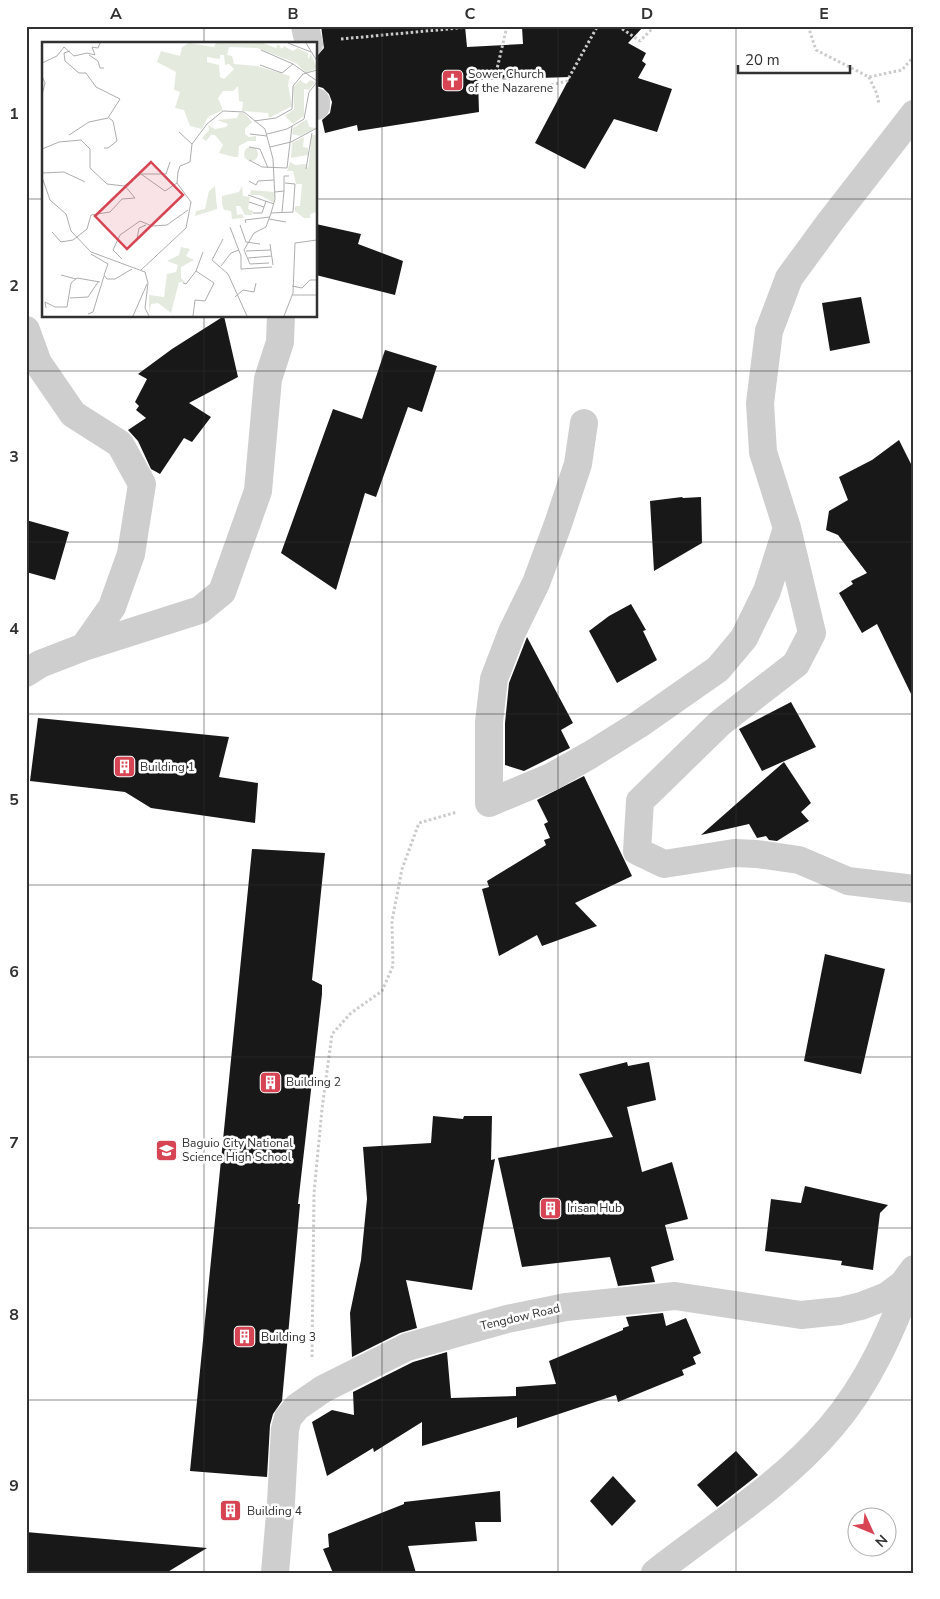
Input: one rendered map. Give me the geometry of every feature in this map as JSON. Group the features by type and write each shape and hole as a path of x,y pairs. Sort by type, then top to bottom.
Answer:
{"street":[{"path":"914,114 789,278 769,331 760,403 763,452 788,528 812,633 796,664 720,723 640,801 637,851 664,864 734,853 757,854 799,860 848,881 914,888"},
{"path":"26,673 40,664 84,647 200,610 222,592 258,490 268,379 280,342 281,318"},
{"path":"26,330 38,363 72,414 120,444 142,484 131,554 122,581 112,607 84,647"},
{"path":"584,423 578,464 558,524 536,583 512,632 494,679 489,722 489,803 551,777 590,755 638,725 718,669 744,638 767,590 788,528"},
{"name":"Tengdow Road","path":"275,1573 282,1502 284,1429 288,1418 297,1407 323,1389 407,1347 537,1312 566,1307 676,1296 801,1315 840,1311 861,1306 887,1296 903,1284 914,1269"},
{"name":"Tengdow Road","path":"656,1573 791,1467 832,1426 866,1378 887,1338 914,1269"}],"path":[{"path":"308,37 480,26"},
{"path":"508,26 497,69 518,93 567,81 596,27 602,26"},
{"path":"618,26 640,41 655,26"},
{"path":"808,26 816,50 869,77 902,70 914,56"},
{"path":"312,1362 314,1193 332,1034 351,1013 382,991 393,966 392,921 402,869 419,824 489,803"}],"building":[{"path":"321,26 465,26 467,47 523,44 522,27 644,26 628,43 646,53 642,61 646,64 638,78 672,89 657,132 614,119 585,169 535,143 570,77 478,80 479,112 358,131 357,125 325,133 322,120 330,113 332,102 329,94 323,88 318,87 318,55 324,48"},
{"path":"318,224 361,234 358,244 403,261 395,295 318,276"},
{"path":"861,297 870,343 830,351 822,303"},
{"path":"221,318 224,318 238,377 189,403 211,417 192,442 184,438 160,474 151,469 138,441 128,430 146,418 136,410 139,406 135,402 147,379 138,374 172,349"},
{"path":"385,350 437,366 422,412 408,407 376,497 365,493 336,590 281,553 333,409 362,419"},
{"path":"899,440 914,470 914,700 877,624 862,633 839,593 853,584 851,581 867,573 838,535 826,530 829,511 848,500 839,477 872,460"},
{"path":"701,497 702,543 654,571 650,501"},
{"path":"26,520 69,532 55,580 26,572"},
{"path":"631,604 646,630 643,631 657,660 617,683 589,631 609,616"},
{"path":"527,637 573,723 561,730 570,748 524,771 505,765 505,723 509,683"},
{"path":"791,702 816,747 762,771 739,729"},
{"name":"Building 1","path":"38,718 229,737 219,777 258,783 255,823 151,808 125,792 30,781"},
{"path":"784,762 811,803 801,812 809,821 777,841 769,840 766,836 757,838 749,824 701,835"},
{"path":"584,776 632,876 575,903 597,926 542,946 537,935 499,956 482,889 489,887 487,881 546,845 544,840 550,838 544,824 548,822 537,800"},
{"path":"252,849 325,853 312,980 322,985 322,994 298,1204 300,1204 282,1401 273,1414 270,1425 267,1477 190,1471"},
{"path":"825,954 885,969 861,1074 804,1061"},
{"path":"627,1062 628,1066 649,1062 656,1100 627,1107 642,1172 672,1162 688,1219 665,1225 674,1260 651,1267 655,1282 618,1286 610,1257 522,1267 498,1158 613,1137 579,1074"},
{"path":"433,1116 463,1119 464,1116 492,1116 491,1160 495,1159 472,1290 406,1280 417,1328 400,1333 352,1357 350,1313 361,1260 367,1199 363,1147 431,1143"},
{"path":"805,1186 888,1205 880,1213 873,1270 841,1265 842,1261 765,1251 771,1199 801,1203"},
{"path":"663,1313 666,1326 686,1318 701,1353 693,1357 696,1364 682,1370 684,1375 618,1402 616,1395 517,1428 517,1417 422,1446 422,1422 374,1452 373,1448 327,1476 312,1422 332,1410 354,1415 353,1392 413,1362 447,1352 451,1398 516,1396 516,1387 556,1384 549,1361 623,1330 623,1328 629,1326 626,1317"},
{"path":"736,1451 758,1475 717,1507 697,1485"},
{"path":"613,1476 636,1501 612,1526 590,1501"},
{"path":"500,1491 501,1522 475,1522 477,1541 408,1546 416,1573 333,1573 323,1549 329,1547 328,1534 404,1504 404,1502"},
{"name":"Building 4","path":"26,1532 207,1548 166,1573 26,1573"}],"place":[{"name":"Sower Church of the Nazarene","path":"452,81"},
{"name":"Building 1","path":"124,767"},
{"name":"Building 2","path":"270,1082"},
{"name":"Baguio City National Science High School","path":"166,1150"},
{"name":"Irisan Hub","path":"551,1208"},
{"name":"Building 3","path":"245,1337"},
{"name":"Building 4","path":"231,1511"}]}
